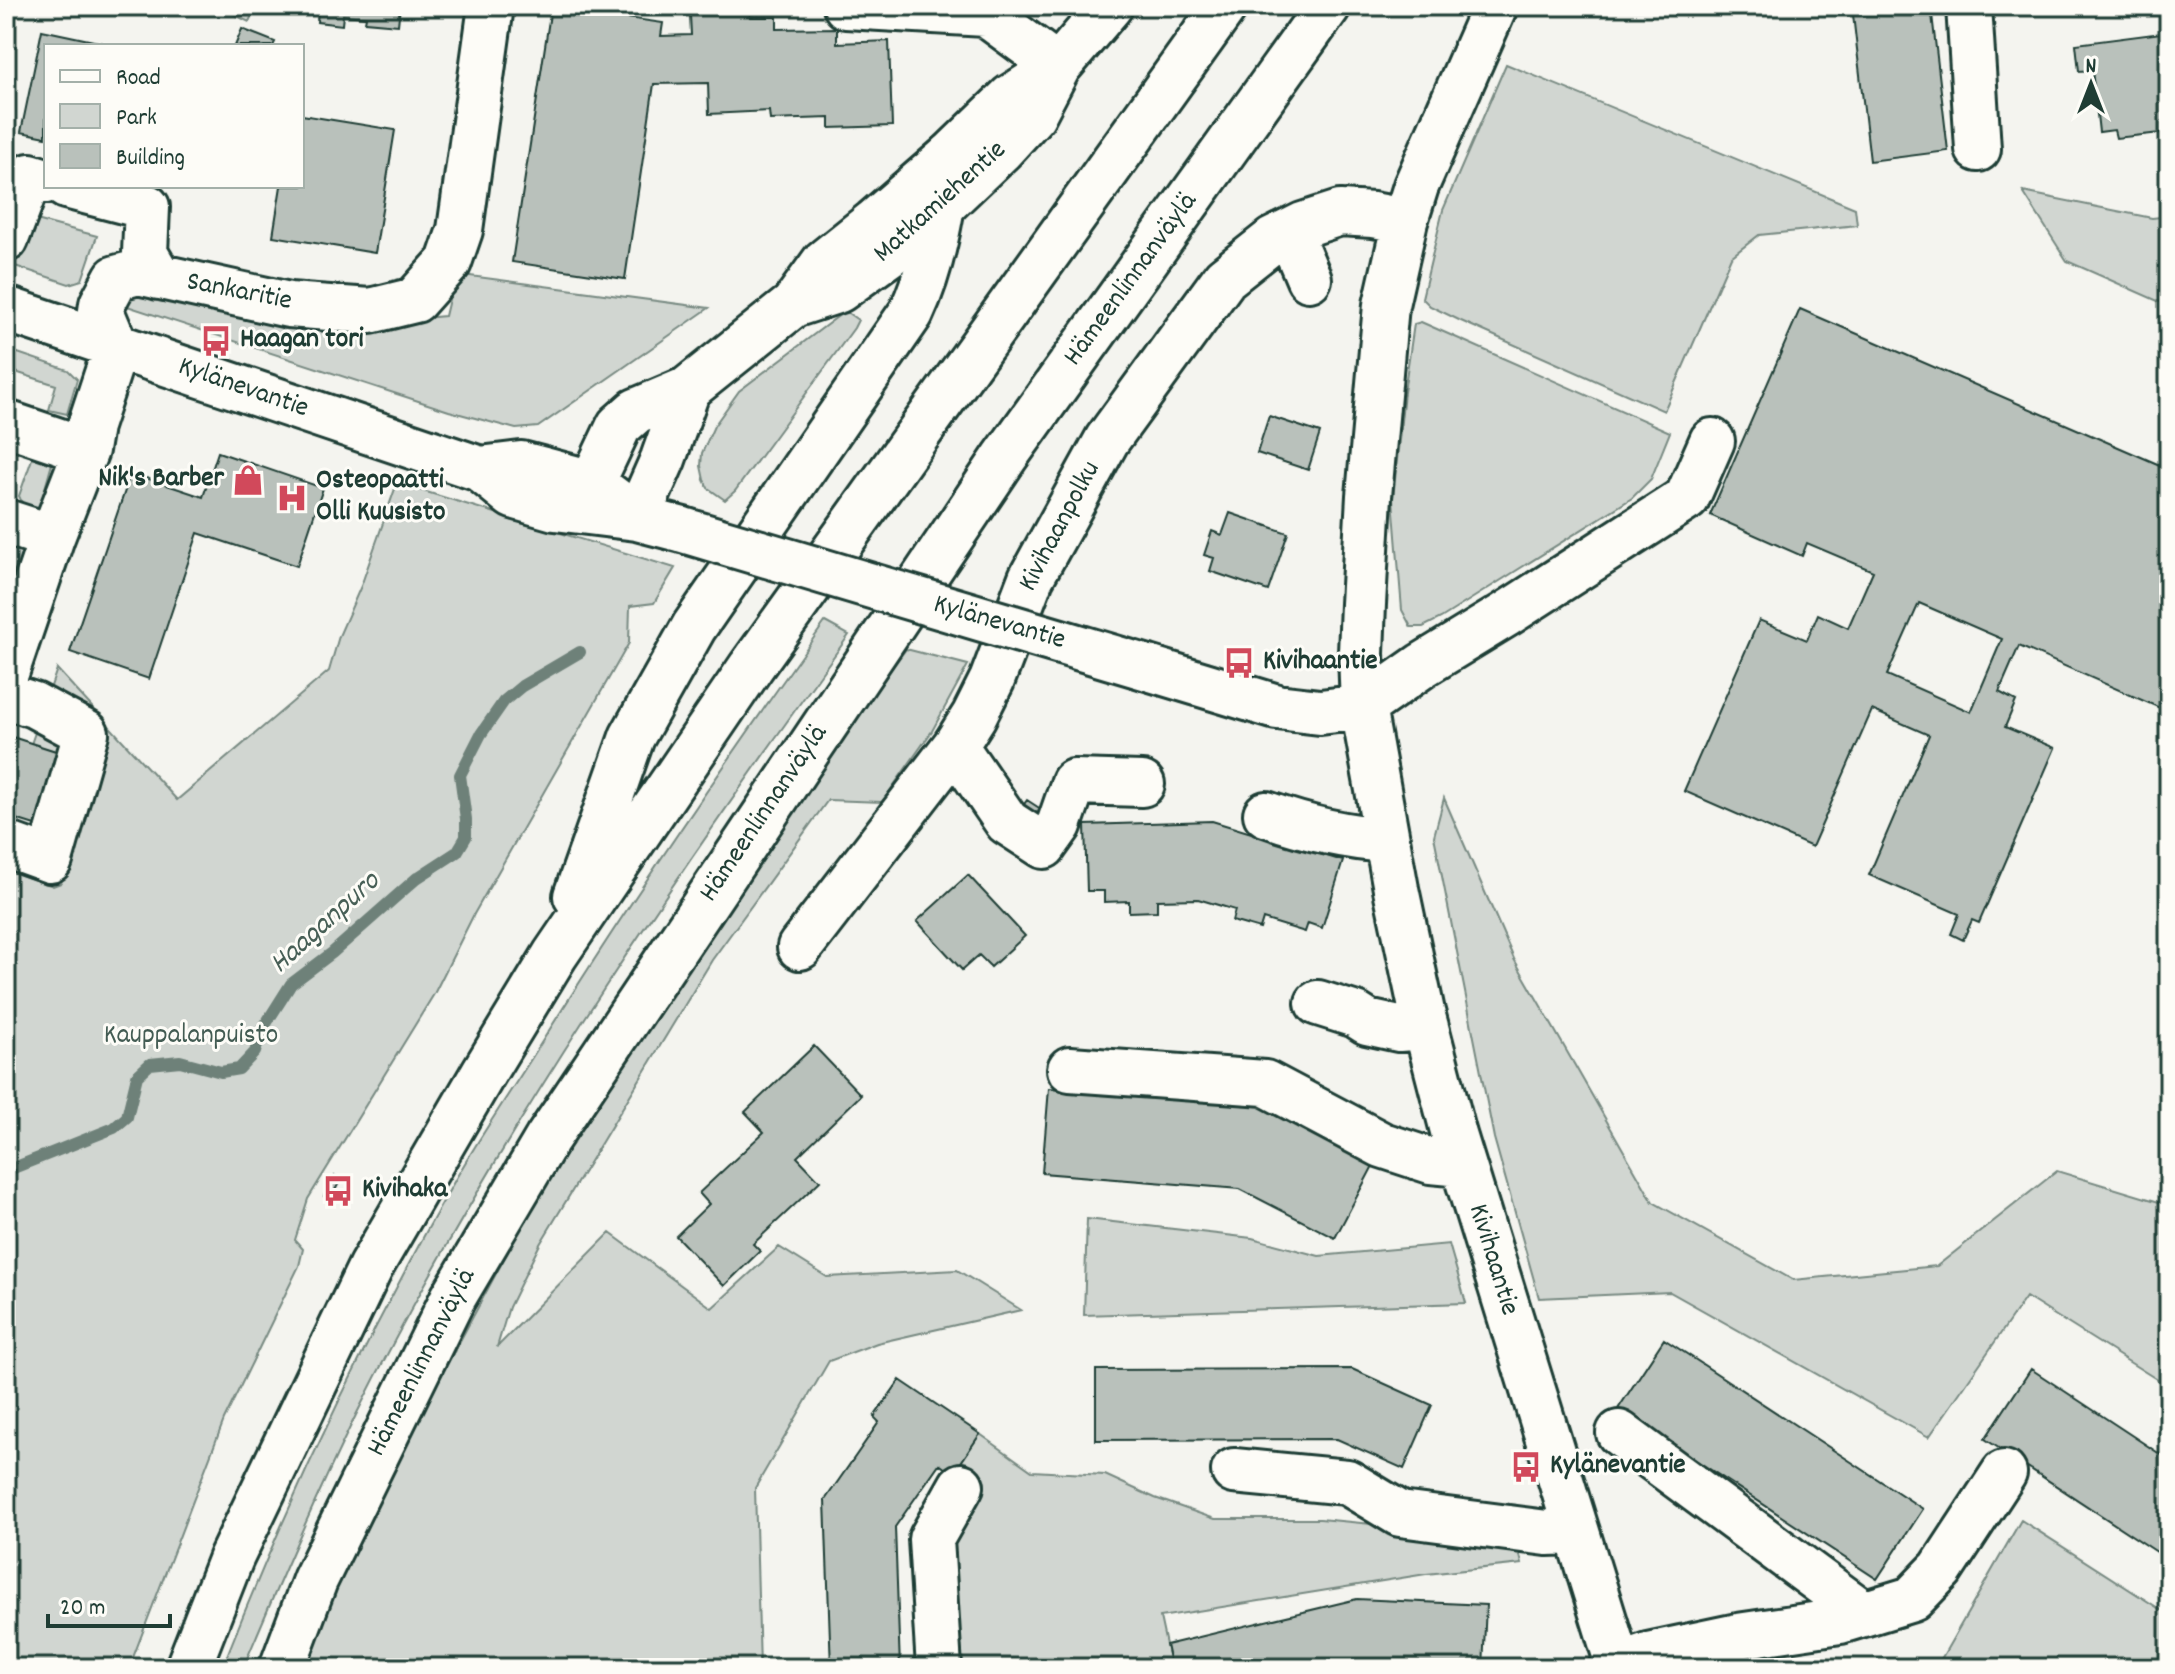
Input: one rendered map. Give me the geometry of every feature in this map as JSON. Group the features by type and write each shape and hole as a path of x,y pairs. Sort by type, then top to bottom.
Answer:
{"main road":[{"name":"Sankaritie","path":"116,347 101,311 102,304 116,278 138,272 289,305 370,311 415,300 449,262 460,230 491,6"},
{"path":"846,6 986,14 1058,67"},
{"name":"Matkamiehentie","path":"793,305 839,290 889,254 942,206 1033,115 1058,67 1110,6"},
{"path":"188,1668 231,1558 371,1266 555,955 751,667 1225,6"},
{"name":"Hämeenlinnanväylä","path":"282,1668 315,1580 453,1298 547,1139 1005,457 1328,6"},
{"name":"Kivihaantie","path":"1495,6 1416,186 1386,305 1369,496 1361,653 1363,707 1386,840 1426,1027 1463,1164 1616,1667"},
{"path":"1969,6 1978,149"},
{"name":"Matkamiehentie","path":"592,483 619,426 636,411 688,389 793,305 824,262 950,156 1011,97 1058,67"},
{"path":"555,955 632,737 694,627 911,313 923,288 950,156"},
{"path":"6,239 30,176 44,180"},
{"path":"74,188 147,207 145,253 159,277"},
{"name":"Kivihaanpolku","path":"800,947 955,746 992,680 1031,578 1107,440 1225,278 1273,240 1303,225 1340,213 1405,221"},
{"path":"1289,232 1309,279"},
{"name":"Kylänevantie","path":"6,309 480,469 513,496 555,508 637,518 683,530 1277,707 1320,712 1363,707"},
{"path":"6,673 13,626 86,450 90,426 116,347"},
{"path":"637,518 663,459 688,389"},
{"path":"6,423 86,450"},
{"path":"1363,707 1423,665 1687,498 1712,441"},
{"name":"Kylänevantie","path":"480,469 521,464 592,483 637,518"},
{"path":"6,522 52,537"},
{"path":"6,696 34,705 86,733 50,860 6,844"},
{"path":"955,746 1007,822 1044,846 1059,825 1074,782 1142,784"},
{"path":"1266,814 1301,827 1386,840"},
{"path":"1318,1003 1356,1015 1367,1022 1399,1029 1426,1027"},
{"path":"1070,1069 1265,1083 1382,1145 1431,1161 1463,1164"},
{"path":"1619,1433 1863,1613"},
{"path":"1234,1471 1347,1482 1400,1514 1547,1533 1576,1532"},
{"path":"1616,1667 1648,1655 1738,1636 1840,1621 1912,1599 1941,1569 2004,1473"},
{"path":"939,1668 931,1539 961,1486"}],"green space":[{"path":"217,6 256,6 249,22"},
{"path":"1506,64 1855,208 1857,225 1759,235 1731,257 1664,411 1461,321 1430,306 1422,298 1443,210"},
{"path":"2023,192 2152,218 2169,216 2169,306 2067,261"},
{"path":"6,212 97,236 82,280 69,284 6,263"},
{"path":"455,274 709,308 538,427 516,429 449,411 127,306 123,297 139,290 344,325 445,316"},
{"path":"845,311 858,320 854,328 735,491 725,500 708,488 701,466 702,453 714,426 739,391"},
{"path":"1421,322 1670,432 1651,479 1632,498 1441,618 1423,627 1411,627 1402,610 1393,499 1414,324"},
{"path":"6,349 68,370 77,379 67,414 49,410 56,385 6,369"},
{"path":"40,452 53,460 40,506 30,510 24,507 19,496 33,456"},
{"name":"Kauppalanpuisto","path":"397,483 675,568 654,603 630,606 629,643 474,914 434,994 308,1199 295,1240 303,1249 299,1266 224,1420 129,1668 6,1668 6,870 53,886 61,883 96,783 72,756 31,744 57,669 177,800 329,671 339,636 361,586"},
{"path":"6,543 14,544 24,554 8,601 6,600"},
{"path":"825,622 849,635 650,919 525,1113 409,1313 356,1415 243,1668 222,1668 330,1420 390,1299 455,1180 639,891"},
{"path":"906,649 968,665 932,731 882,802 828,800 712,960 540,1244 509,1307 497,1347 610,1233 712,1308 779,1247 827,1277 957,1270 1021,1310 877,1343 829,1361 755,1488 760,1668 304,1668 327,1608 395,1462 528,1214 636,1040 863,707"},
{"path":"1444,798 1514,959 1653,1202 1793,1280 1937,1266 2057,1171 2169,1205 2169,1387 2026,1297 1929,1437 1670,1292 1539,1298 1494,1138 1434,836"},
{"path":"1087,1219 1252,1238 1319,1256 1449,1244 1466,1303 1084,1315"},
{"path":"980,1434 1032,1471 1105,1475 1155,1498 1215,1519 1320,1519 1516,1538 1522,1564 1426,1574 1160,1617 1171,1668 957,1668 949,1544 953,1474"},
{"path":"2021,1520 2169,1615 2169,1668 1936,1668"}],"building":[{"path":"302,6 400,6 398,25 365,22 366,17 343,15 342,25 317,22 318,12 302,10"},
{"path":"705,6 749,6 750,17 777,17 777,29 837,28 837,43 889,41 892,126 830,128 830,118 770,120 769,111 709,114 708,83 654,84 625,279 512,262 551,7 663,23 661,36 691,35 690,15 705,14"},
{"path":"1852,6 1931,6 1948,151 1870,161"},
{"path":"242,29 275,42 274,44 236,44"},
{"path":"42,30 108,44 44,44 44,137 21,132"},
{"path":"2161,33 2164,53 2169,52 2169,132 2116,138 2114,130 2099,132 2092,70 2079,71 2076,44"},
{"path":"304,115 395,130 375,253 273,236 281,188 304,188"},
{"path":"1800,309 2169,469 2169,712 2019,646 1999,692 2016,701 2005,727 2055,748 1979,923 1972,920 1963,940 1951,934 1959,914 1869,875 1929,735 1872,710 1812,847 1684,791 1759,620 1807,640 1818,614 1848,628 1873,571 1807,543 1802,556 1710,515","holes":["1919,603 2002,639 1971,712 1887,675"]},
{"path":"1269,416 1320,433 1308,470 1257,453"},
{"path":"218,452 323,488 297,566 198,533 149,679 70,652 131,473 203,497"},
{"path":"1230,513 1288,533 1268,591 1210,571 1214,558 1204,555 1212,531 1222,535"},
{"path":"6,735 65,754 41,827 6,816"},
{"path":"1027,800 1050,815 1038,833 1015,817"},
{"path":"1212,821 1343,861 1322,928 1308,923 1305,932 1263,919 1260,929 1232,921 1235,910 1198,899 1157,900 1157,911 1129,912 1129,901 1104,902 1104,891 1087,891 1085,825"},
{"path":"968,875 1025,936 991,967 979,955 962,970 917,921"},
{"path":"814,1046 861,1095 797,1157 820,1181 753,1244 760,1251 724,1286 676,1236 709,1204 699,1193 764,1132 745,1112"},
{"path":"1049,1088 1269,1106 1375,1162 1335,1238 1240,1189 1042,1173"},
{"path":"335,1176 341,1179 330,1200 324,1196"},
{"path":"1664,1339 1923,1509 1877,1579 1618,1409"},
{"path":"1352,1369 1432,1405 1404,1469 1337,1439 1096,1440 1096,1370"},
{"path":"2031,1369 2169,1460 2169,1560 1985,1439"},
{"path":"900,1380 980,1434 953,1474 939,1464 895,1527 900,1668 831,1668 825,1500 879,1422 874,1417"},
{"path":"1357,1599 1486,1605 1483,1668 1171,1668 1166,1645"}],"waterway":[{"name":"Haaganpuro","path":"6,1171 114,1128 127,1117 137,1076 150,1064 180,1061 221,1072 239,1069 255,1052 262,1030 291,984 332,953 417,878 457,852 466,837 460,775 481,734 504,701 522,686 580,652"}],"place":[{"name":"Haagan tori","path":"216,341"},
{"name":"Nik's Barber","path":"248,480"},
{"name":"Osteopaatti Olli Kuusisto","path":"292,498"},
{"name":"Kivihaantie","path":"1239,663"},
{"name":"Kivihaka","path":"338,1191"},
{"name":"Kylänevantie","path":"1526,1467"}]}
